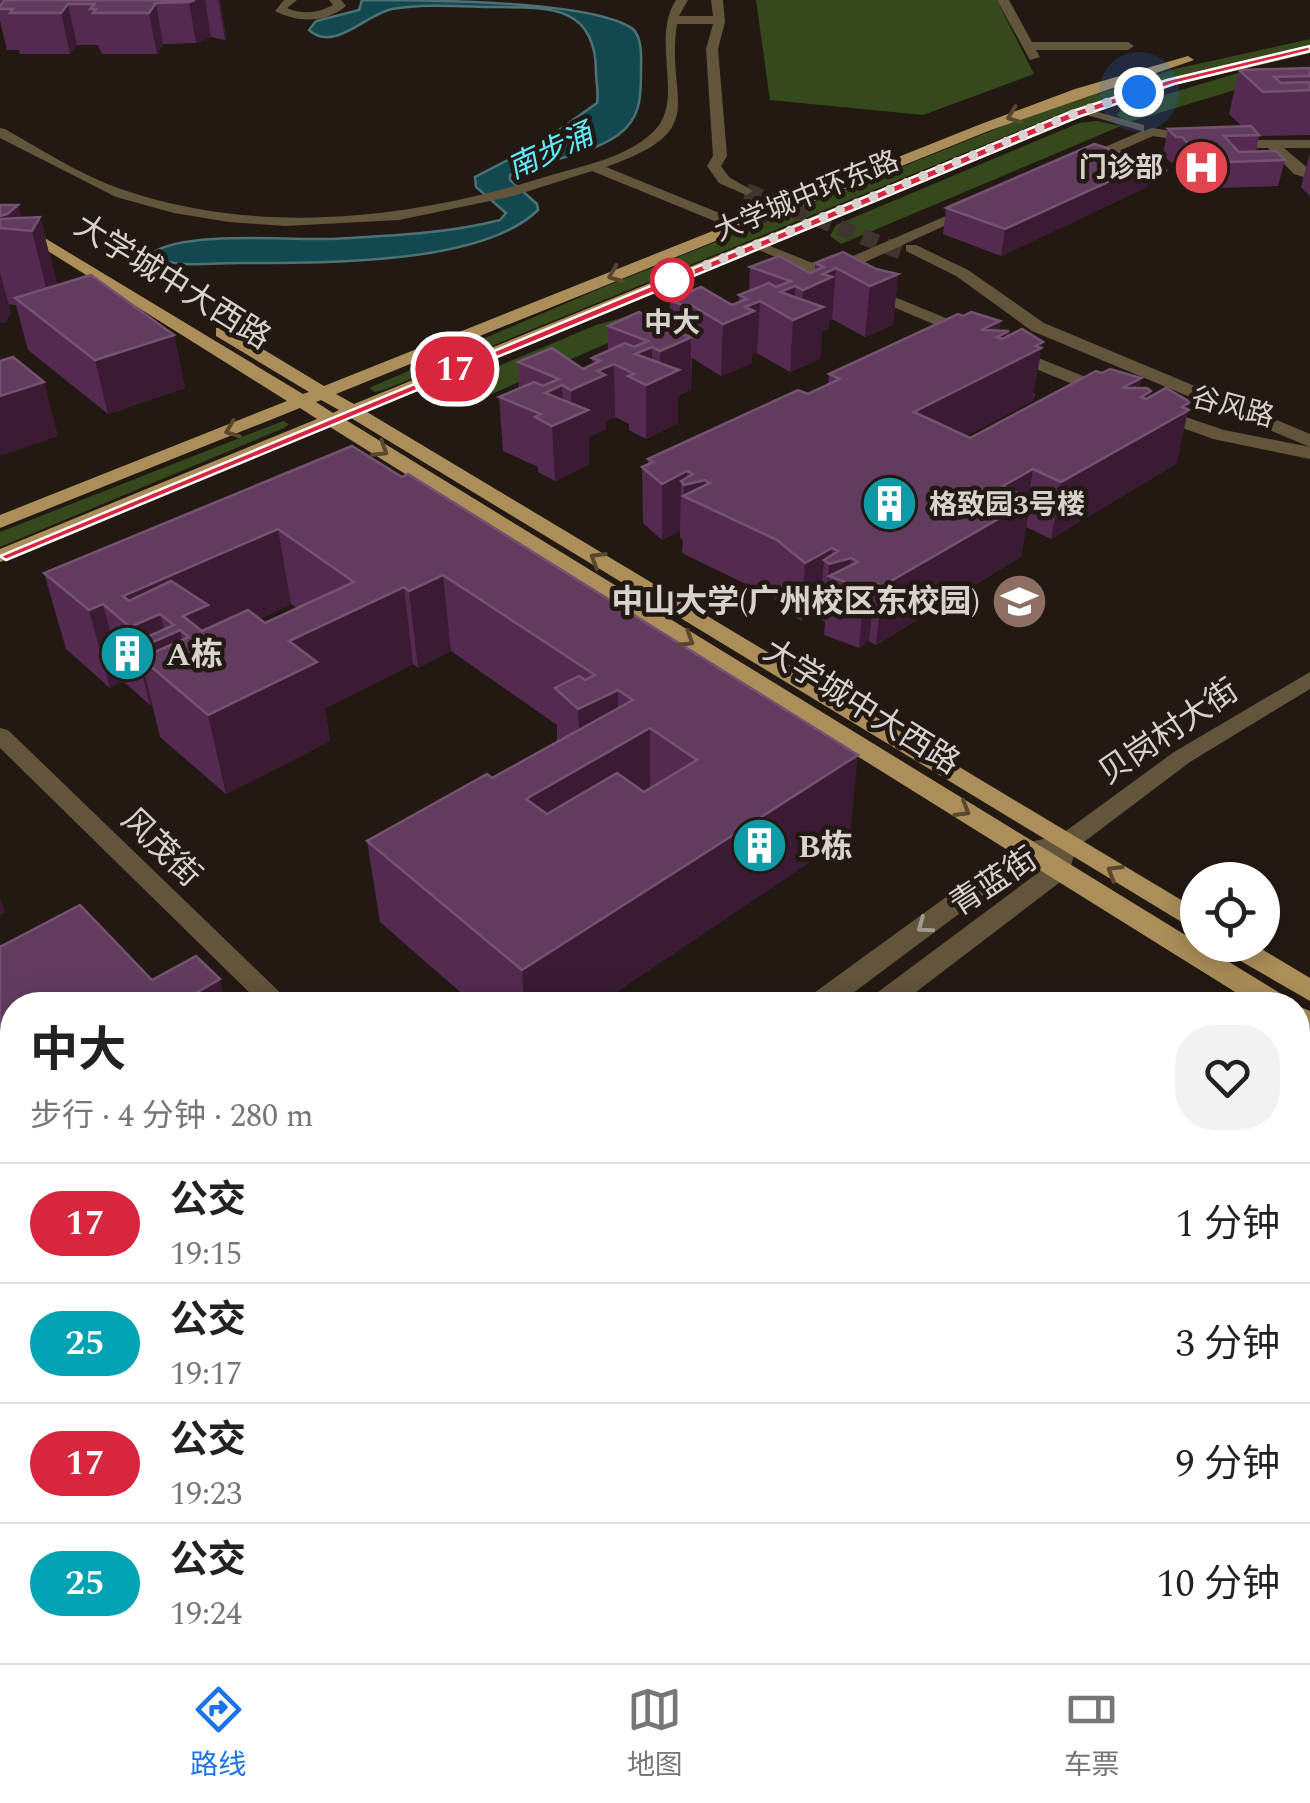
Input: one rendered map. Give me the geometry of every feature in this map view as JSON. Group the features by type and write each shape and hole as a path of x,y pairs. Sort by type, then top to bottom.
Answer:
{"main road":[{"name":"大学城中环东路","path":"0,522 1080,92 1211,55 1310,34"},
{"name":"大学城中环东路","path":"0,556 1085,110 1249,62 1310,49"},
{"name":"大学城中大西路","path":"0,198 312,397"},
{"name":"大学城中大西路","path":"0,215 1180,912"},
{"name":"大学城中大西路","path":"342,415 1257,992"},
{"path":"1262,962 1310,991"}],"street":[{"path":"290,0 281,4 281,11 306,16 335,11 340,6 335,0"},
{"path":"0,132 103,187 156,204 209,214 278,219 421,212 529,188 647,143 670,120 671,20 682,0"},
{"path":"717,0 719,20 712,49 720,156 714,162 716,170 750,189"},
{"path":"1003,0 1026,46 1040,60"},
{"path":"671,20 719,20"},
{"path":"1026,46 1128,46"},
{"path":"1249,62 1270,74"},
{"path":"1085,110 1139,128"},
{"path":"1070,168 1152,132 1212,143 1310,144"},
{"path":"1272,145 1299,171 1310,175"},
{"path":"1105,152 1161,171"},
{"path":"592,166 739,226"},
{"path":"824,274 982,206"},
{"name":"谷风路","path":"755,246 990,343 1096,394 1153,410 1220,436 1310,452"},
{"path":"1153,410 1165,399 1160,388 1026,331 907,250 962,273 1018,316 1048,332 1310,441"},
{"name":"贝岗村大街","path":"1066,843 1182,757 1310,679"},
{"name":"风茂街","path":"0,736 266,992"},
{"name":"青蓝街","path":"834,992 1028,850 1066,843 1060,870 897,992"}],"green space":[{"path":"756,0 997,0 1034,74 923,115 770,100"},
{"path":"1310,39 1310,46 1175,77 1060,114 386,389 375,392 369,388 599,289 1028,116 1175,69"},
{"path":"1238,73 1268,80 1129,122 1116,115 1124,107"},
{"path":"1096,121 1121,126 841,244 830,236 836,225 1079,123"},
{"path":"643,312 658,321 462,407 452,407 430,395 596,325"},
{"path":"283,421 289,424 284,428 0,547 0,532"}],"water":[{"name":"南步涌","path":"362,0 545,7 612,19 633,29 640,44 638,108 625,129 606,142 510,175 510,180 537,204 538,210 512,228 478,242 396,258 352,261 196,264 154,258 153,253 167,246 211,239 394,235 500,220 506,213 476,187 475,177 539,144 597,103 594,49 587,32 562,13 526,7 415,6 382,12 339,35 319,36 309,30 316,21 359,10"}],"building":[{"path":"5,0 195,0 156,3 149,13 93,13 96,9 90,9 94,4 68,4 61,13 10,13 13,9 0,9"},
{"path":"1310,68 1310,76 1274,77 1281,83 1310,82 1310,90 1263,92 1239,70"},
{"path":"1251,126 1259,135 1224,136 1239,152 1276,151 1285,160 1199,163 1182,137 1168,129"},
{"path":"1094,144 1152,162 1005,229 946,208"},
{"path":"0,205 18,205 0,216"},
{"path":"40,217 32,231 0,228 0,219"},
{"path":"843,252 876,269 898,274 870,286 836,268 823,274 832,277 803,290 795,286 780,292 823,307 793,320 760,301 745,307 754,311 723,324 691,305 686,307 670,300 701,287 732,305 747,299 739,295 769,283 776,287 791,281 750,267 779,256 810,273 824,267 815,263"},
{"path":"91,275 174,335 95,360 15,298"},
{"path":"639,312 655,320 650,322 692,337 660,351 652,347 635,354 679,370 646,385 614,364 597,371 605,375 571,390 562,385 545,393 588,410 552,426 535,417 541,414 499,397 534,382 543,386 559,379 518,362 552,348 583,369 600,361 592,358 625,343 634,347 648,341 608,326"},
{"path":"971,312 1000,321 981,330 1009,331 997,337 1002,339 1022,329 1043,342 1035,346 1041,348 914,412 970,438 1096,371 1110,369 1141,378 1122,388 1147,388 1151,391 1141,397 1146,399 1166,388 1190,402 1182,407 1189,410 1061,482 1033,469 1003,486 1031,500 882,586 875,583 864,589 829,576 858,562 851,558 829,564 824,560 838,551 832,548 805,563 777,540 683,496 710,483 705,480 684,485 681,481 693,474 687,471 662,484 642,467 653,462 648,459 798,390 808,394 840,379 829,374 958,314"},
{"path":"13,357 44,382 0,396 0,361"},
{"path":"352,446 402,477 408,474 858,755 522,970 367,841 633,700 618,690 578,709 555,688 579,676 585,680 595,675 443,575 409,591 404,587 289,641 317,662 208,715 141,658 189,637 180,630 153,642 147,637 174,625 160,614 130,627 103,604 89,610 44,573","holes":["278,529 354,582 265,623 248,610 202,631 183,616 208,605 171,581 129,601 123,596","650,728 697,760 644,792 617,773 547,814 526,799"]},
{"path":"80,905 152,980 196,956 220,979 198,992 0,992 0,947"}],"tunnel":[{"path":"752,193 746,191 902,252"}],"bus line":[{"name":"17","path":"0,556 1074,114 1171,82 1310,49"}],"place":[{"name":"门诊部","path":"1202,167"},
{"name":"中大","path":"672,280"},
{"name":"格致园3号楼","path":"890,504"},
{"name":"中山大学(广州校区东校园)","path":"1019,601"},
{"name":"A栋","path":"127,654"},
{"name":"B栋","path":"759,846"}],"route":[{"path":"672,280 656,286 1074,114 1139,92"}]}
